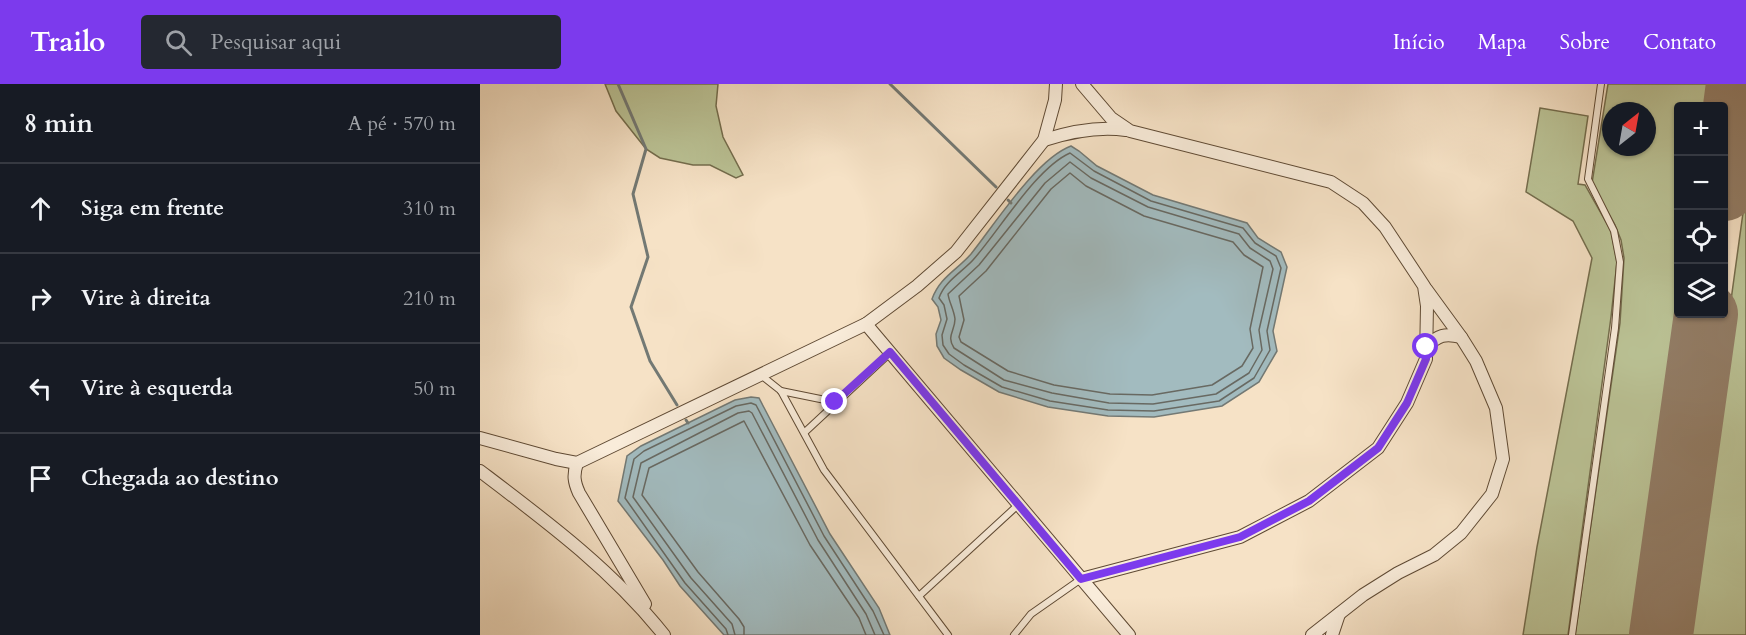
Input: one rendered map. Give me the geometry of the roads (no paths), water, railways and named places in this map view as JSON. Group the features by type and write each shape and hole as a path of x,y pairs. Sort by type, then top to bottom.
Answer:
{"street":[{"path":"480,438 577,463 866,324 917,286 956,252 1044,140 1056,84"},
{"path":"1082,84 1111,118 1130,131"},
{"path":"1044,140 1064,134 1112,128 1331,182 1363,203 1385,227 1476,361 1496,408 1503,459 1492,494 1461,533 1434,555 1398,573 1363,595 1312,635"},
{"path":"1081,579 1240,537 1309,501 1378,448 1407,403 1426,359 1427,306 1424,286"},
{"path":"866,324 1129,635"},
{"path":"1426,347 1435,339 1446,334 1461,337"},
{"path":"577,463 574,482 579,494 663,634"},
{"path":"480,471 486,482 575,544 630,596 663,634"},
{"path":"1332,635 1339,614"}],"lane":[{"path":"1572,635 1615,328 1620,262 1614,231 1587,179 1601,84"},
{"path":"805,432 890,352"},
{"path":"761,375 781,391 824,470 948,635"},
{"path":"781,391 835,402"},
{"path":"919,596 1018,505"},
{"path":"1014,635 1031,614 1081,579"}],"water":[{"path":"1071,146 1097,166 1153,195 1247,223 1258,238 1281,252 1287,267 1273,331 1277,351 1259,382 1222,406 1154,417 1108,416 1048,407 999,392 944,358 937,346 936,334 941,320 938,307 932,299 935,291 971,254 1030,178 1058,153"},
{"path":"759,398 830,534 879,608 890,635 724,635 680,586 618,501 627,456 641,446 735,400"}],"waterway":[{"path":"618,84 646,149 633,194 648,257 631,307 650,361 677,405"},
{"path":"890,84 996,187"},
{"path":"1008,200 1011,203"}]}
